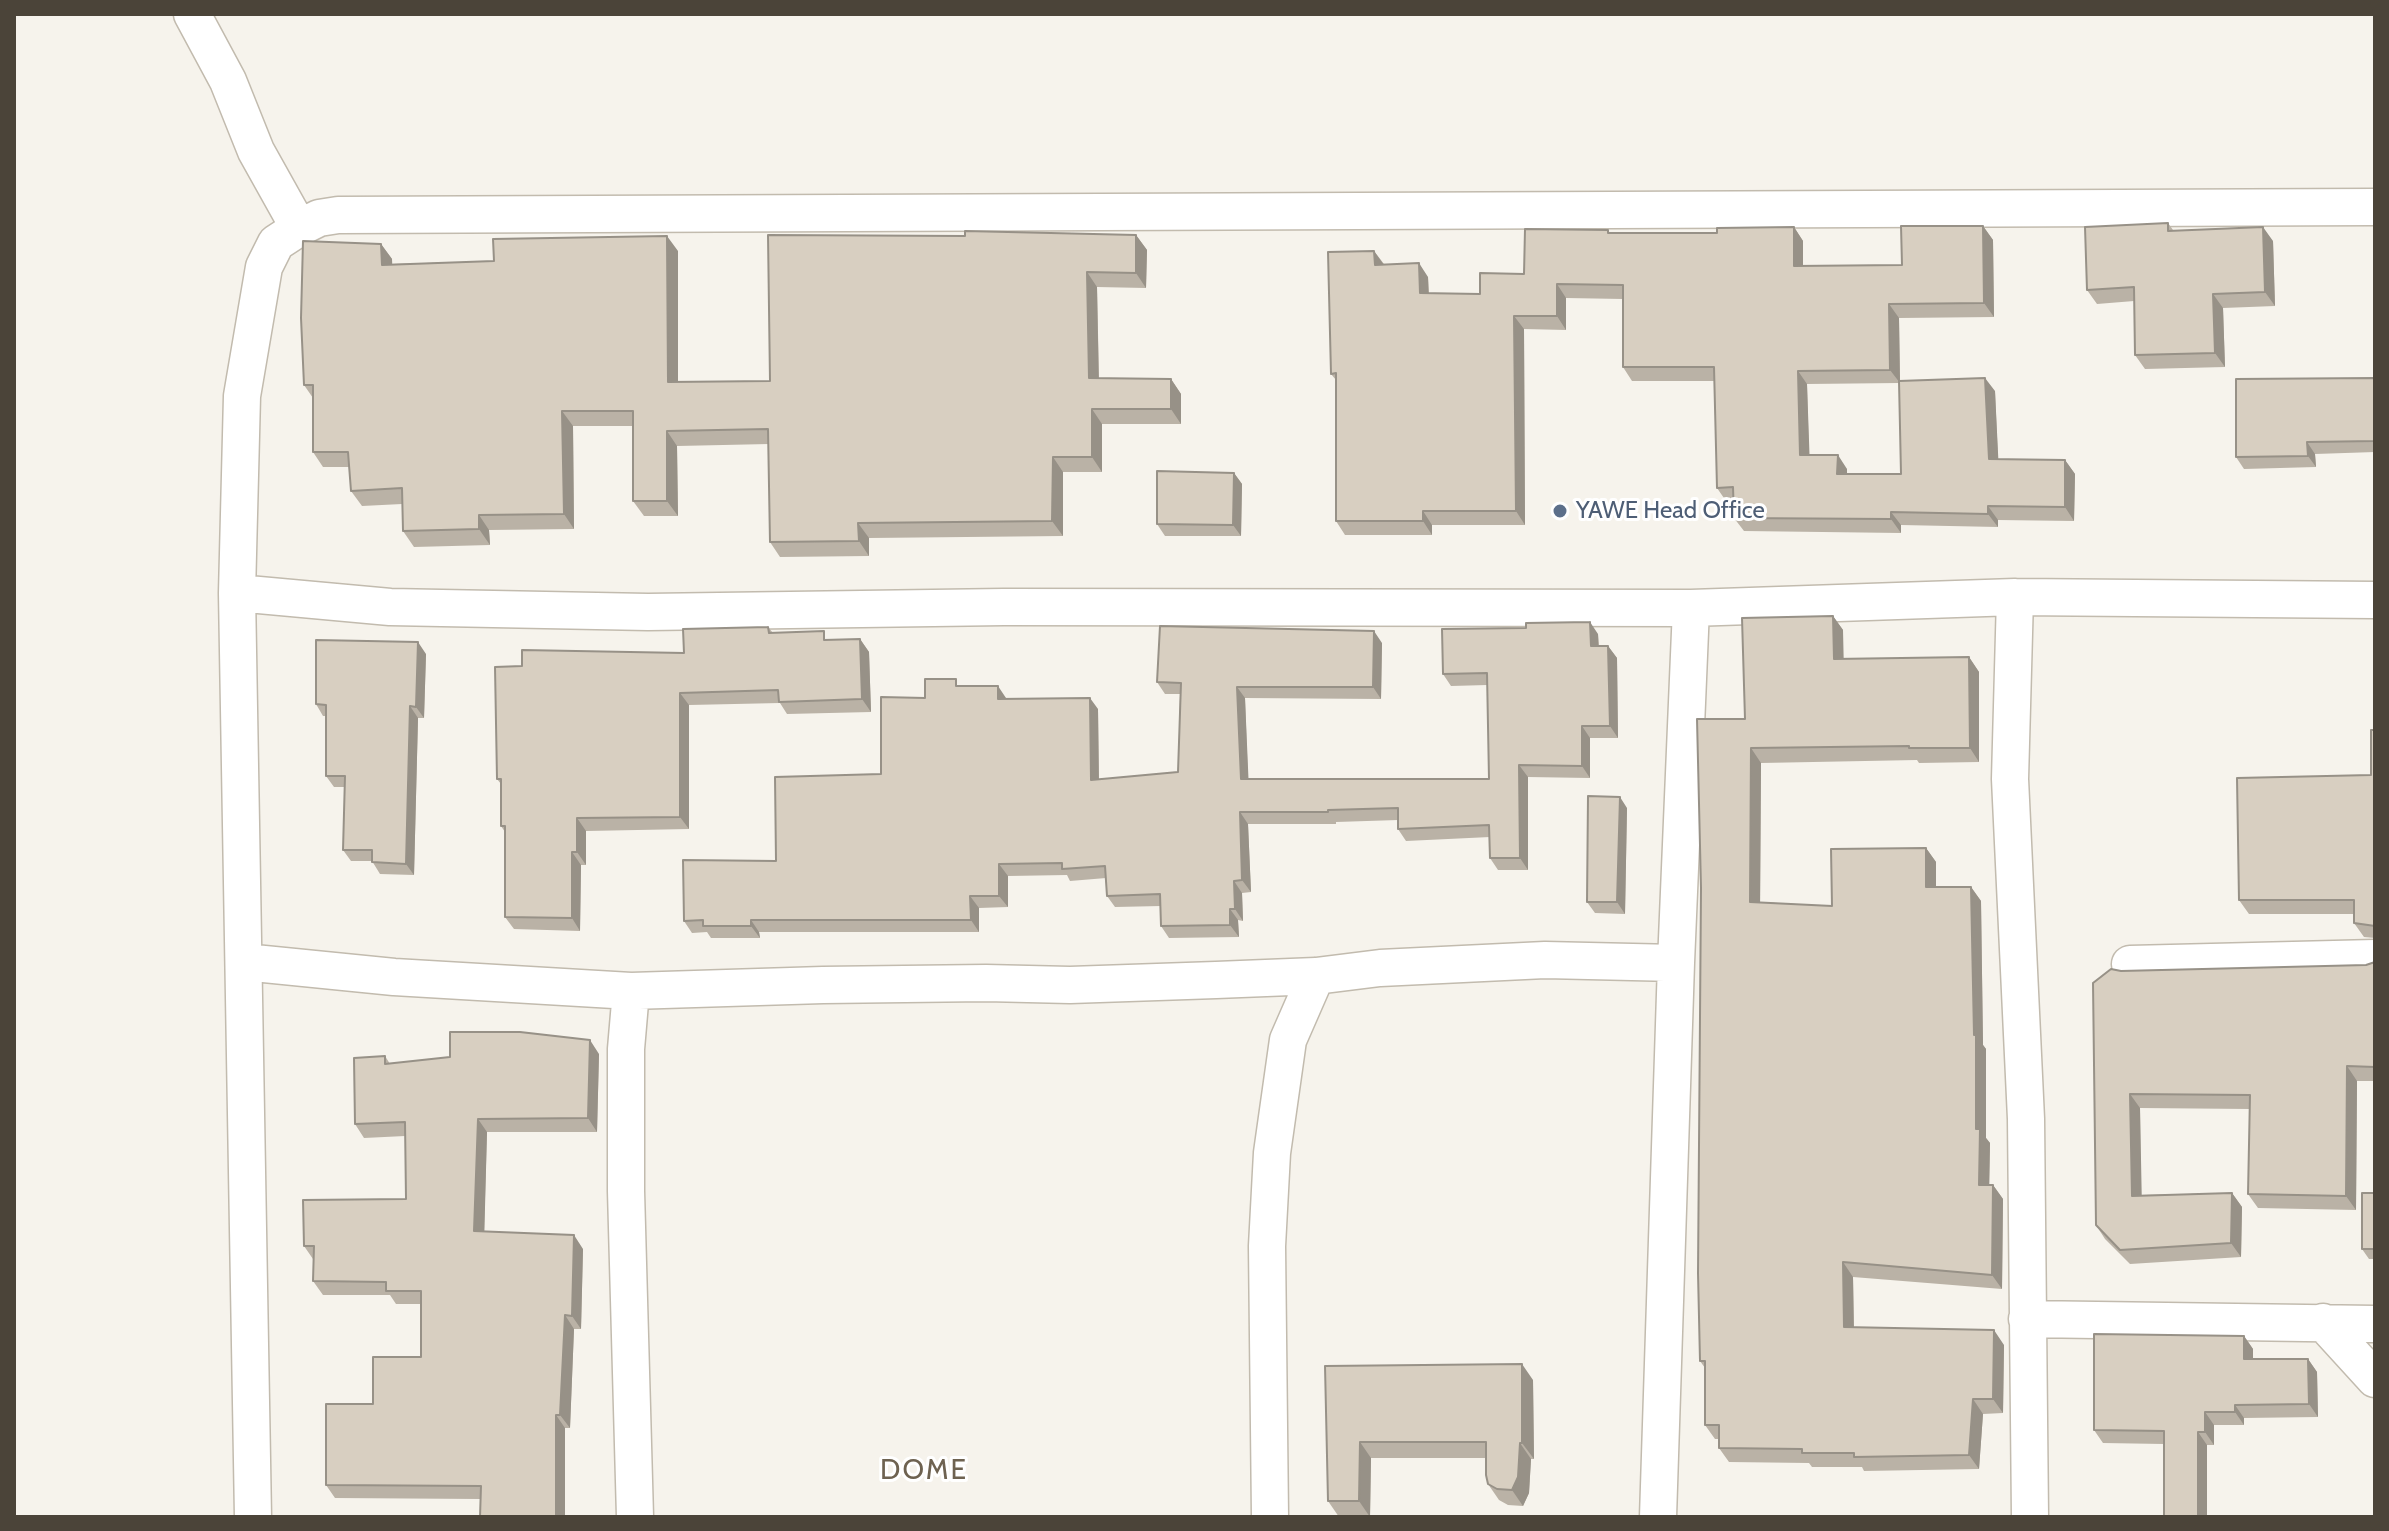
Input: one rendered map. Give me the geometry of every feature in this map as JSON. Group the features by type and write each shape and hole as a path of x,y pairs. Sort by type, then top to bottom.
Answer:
{"street":[{"path":"192,14 228,81 256,151 299,228"},
{"path":"253,1517 237,593 242,396 264,267 276,243 299,228 319,218 354,215 2375,207"},
{"path":"237,593 390,607 648,612 1004,607 1691,608 2015,597 2375,600"},
{"path":"2015,597 2010,779 2026,1119 2030,1517"},
{"path":"1658,1517 1691,608"},
{"path":"2130,964 2375,958"},
{"path":"244,962 394,977 631,991 971,983 1070,985 1316,976 1380,968 1545,960 1676,963"},
{"path":"1270,1517 1267,1246 1272,1153 1288,1040 1316,976"},
{"path":"631,991 626,1049 626,1191 635,1517"},
{"path":"2027,1319 2375,1324"},
{"path":"2323,1322 2375,1379"}],"building":[{"path":"2168,223 2168,231 2263,227 2265,292 2213,294 2215,353 2135,355 2134,287 2087,290 2085,227"},
{"path":"1901,226 1983,226 1984,303 1889,304 1890,370 1798,371 1800,455 1838,455 1837,474 1901,474 1899,381 1985,378 1989,459 2065,460 2065,507 1988,506 1988,514 1891,512 1891,519 1734,518 1733,487 1717,488 1714,367 1623,367 1623,285 1557,284 1557,316 1514,316 1516,511 1423,511 1423,521 1336,521 1336,373 1331,374 1328,252 1374,251 1375,265 1419,263 1420,293 1480,294 1480,273 1524,274 1525,229 1717,233 1717,228 1794,227 1794,266 1902,265"},
{"path":"965,231 1136,235 1136,273 1087,272 1089,378 1171,379 1171,409 1092,409 1092,457 1053,457 1052,521 858,523 859,541 770,542 768,429 667,431 667,501 633,501 633,411 562,411 564,514 479,515 479,529 403,531 402,488 351,491 348,452 313,452 313,385 304,385 301,318 303,241 381,244 382,265 494,261 493,239 667,236 668,382 770,381 768,235 965,236"},
{"path":"2375,378 2375,441 2307,442 2308,456 2236,457 2236,379"},
{"path":"1157,471 1234,473 1233,525 1157,524"},
{"path":"1833,616 1834,659 1969,657 1970,748 1751,748 1750,902 1832,906 1831,849 1926,848 1926,887 1971,887 1976,1129 1980,1129 1979,1185 1993,1185 1992,1275 1843,1262 1844,1327 1994,1330 1993,1399 1973,1399 1969,1455 1854,1457 1854,1453 1802,1453 1802,1449 1719,1448 1719,1425 1705,1425 1705,1361 1700,1361 1698,1273 1701,888 1697,719 1745,719 1742,618"},
{"path":"1590,622 1591,646 1608,646 1610,726 1582,726 1582,766 1519,765 1520,858 1490,858 1489,825 1398,829 1398,808 1240,812 1242,880 1234,881 1235,909 1230,909 1230,925 1161,926 1160,894 1107,896 1105,866 1062,869 1062,863 999,864 999,896 970,896 971,920 751,920 751,926 703,926 703,920 684,921 683,860 776,861 775,777 881,774 881,697 925,698 925,679 956,679 956,686 998,686 998,699 1090,698 1091,780 1178,772 1181,683 1157,682 1160,626 1374,631 1373,687 1237,687 1241,779 1489,779 1487,673 1443,674 1442,629 1526,628 1526,623"},
{"path":"768,627 769,633 824,631 824,640 860,639 862,699 779,702 778,690 680,693 680,817 577,818 577,852 572,852 572,918 505,917 505,826 501,826 501,779 497,779 495,667 522,666 522,650 684,653 683,629"},
{"path":"316,640 418,642 416,707 410,706 406,864 372,862 372,850 343,850 345,776 326,776 326,705 316,704"},
{"path":"2371,730 2375,730 2375,926 2354,923 2354,900 2239,900 2237,778 2371,775"},
{"path":"1588,796 1620,797 1617,902 1587,902"},
{"path":"2375,962 2375,1067 2347,1066 2346,1196 2248,1194 2250,1095 2130,1094 2132,1196 2232,1193 2231,1243 2120,1250 2096,1225 2093,983 2111,969 2366,965"},
{"path":"450,1032 520,1032 590,1040 588,1118 478,1119 474,1231 574,1235 572,1316 565,1315 560,1415 556,1415 556,1517 480,1517 481,1486 326,1485 326,1404 373,1404 373,1357 421,1357 421,1291 386,1291 386,1282 313,1281 314,1246 304,1246 303,1200 406,1199 405,1122 355,1124 354,1058 385,1056 385,1064 450,1057"},
{"path":"2362,1193 2375,1193 2375,1249 2362,1249"},
{"path":"2094,1334 2244,1336 2244,1359 2308,1359 2309,1404 2235,1405 2235,1412 2205,1412 2205,1432 2198,1432 2198,1517 2164,1517 2164,1431 2094,1430"},
{"path":"1522,1364 1522,1443 1518,1477 1512,1490 1497,1489 1488,1484 1486,1442 1360,1442 1359,1501 1328,1501 1325,1366"}],"place":[{"name":"YAWE Head Office","path":"1560,511"}],"district":[{"name":"DOME","path":"924,1471"}]}
